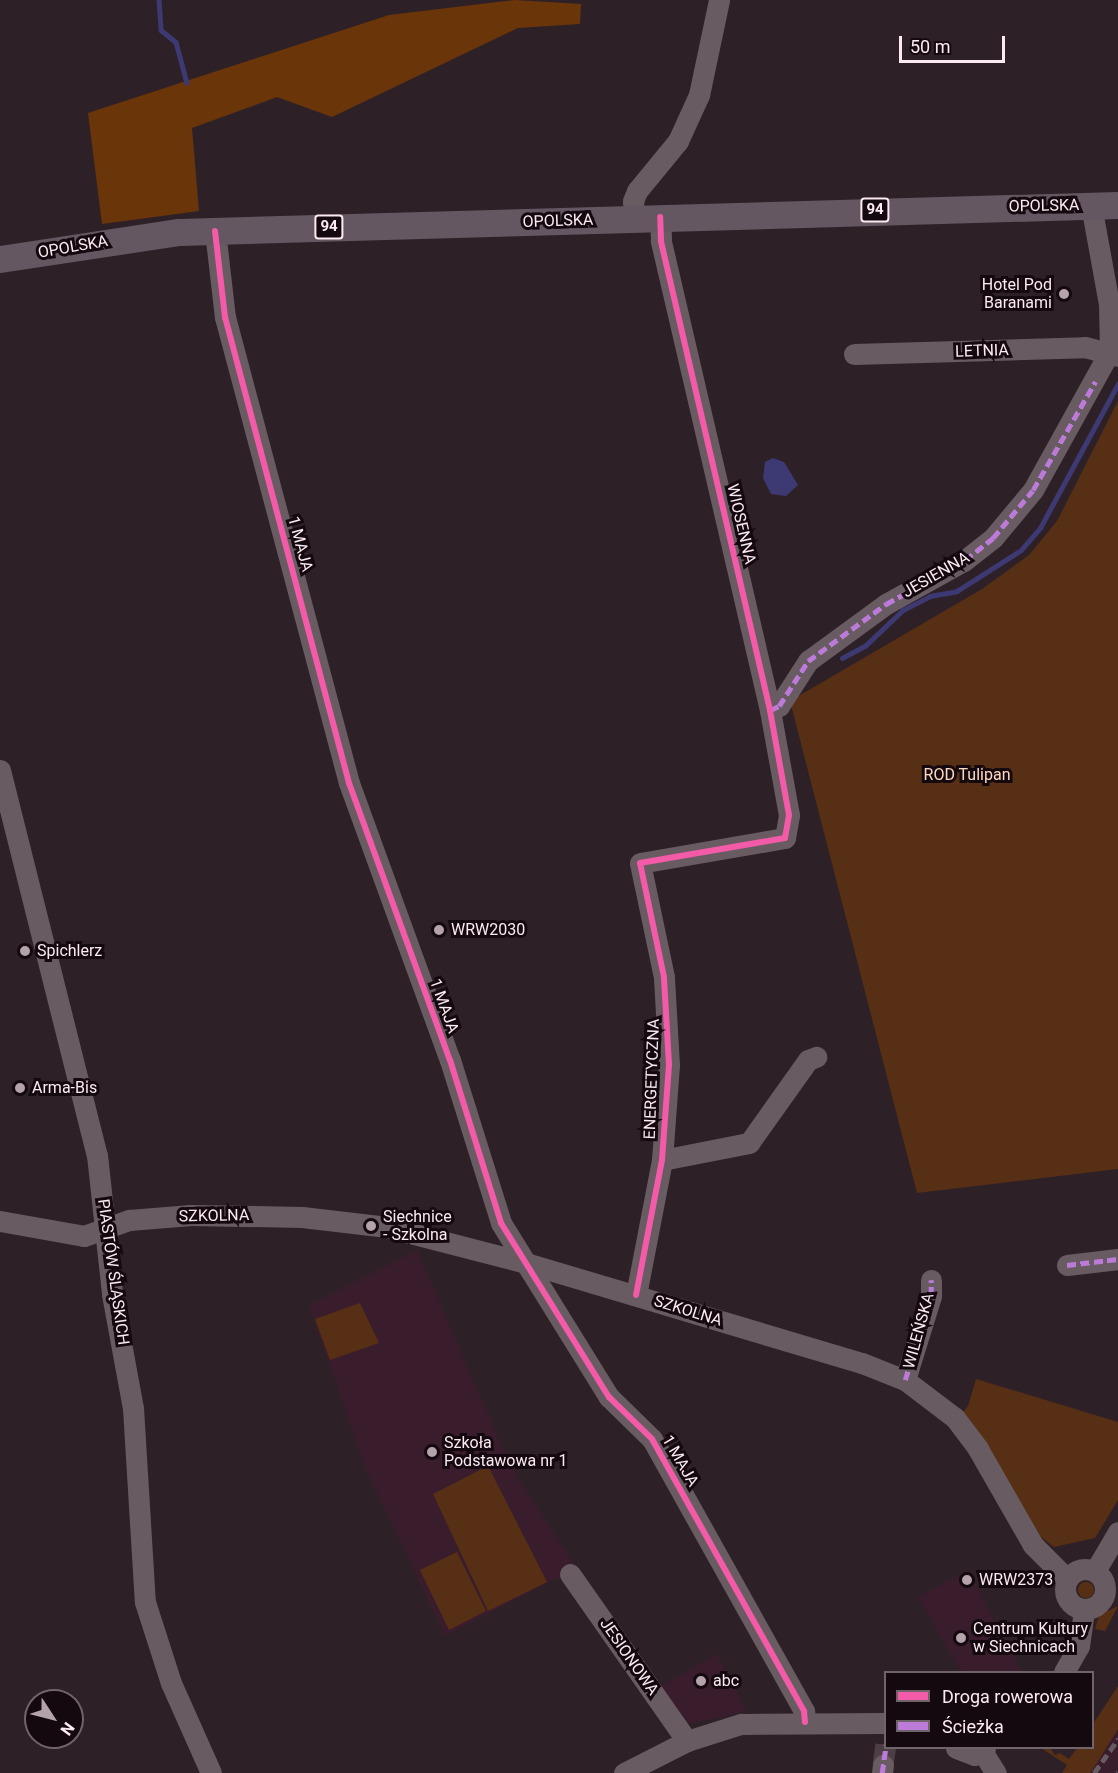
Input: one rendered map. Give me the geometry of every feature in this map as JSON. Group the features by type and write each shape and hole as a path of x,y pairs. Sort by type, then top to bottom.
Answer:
{"main road":[{"name":"OPOLSKA","path":"0,260 151,234 1118,205"}],"street":[{"name":"WIOSENNA","path":"640,864 785,838 789,815 770,710 661,240 633,201 638,191 678,141 699,95 719,0"},
{"path":"1091,205 1109,304 1114,353"},
{"name":"1 MAJA","path":"215,231 225,317 349,783 450,1060 501,1223 609,1397 652,1439 804,1710 805,1722"},
{"name":"LETNIA","path":"854,354 1085,347 1114,353"},
{"name":"JESIENNA","path":"770,710 779,706 808,661 886,604 965,560 1012,518 1067,434 1114,353"},
{"name":"PIASTÓW ŚLĄSKICH","path":"0,770 84,1095 106,1230 112,1294 133,1408 145,1602 171,1683 211,1773"},
{"name":"ENERGETYCZNA","path":"636,1295 662,1160 668,1098 668,998 640,864"},
{"path":"662,1160 749,1143 808,1060 816,1057"},
{"name":"SZKOLNA","path":"0,1221 84,1236 129,1220 191,1215 302,1217 387,1227 526,1263 862,1363 905,1380 955,1418 978,1449 1033,1545 1067,1579"},
{"path":"1067,1265 1118,1259"},
{"name":"WILEŃSKA","path":"905,1380 931,1296 931,1280"},
{"path":"1095,1571 1118,1532"},
{"path":"1080,1569 1095,1571 1112,1594 1098,1606 1084,1610 1067,1599 1067,1579 1080,1569"},
{"name":"JESIONOWA","path":"570,1574 687,1741"},
{"path":"1065,1671 1078,1646 1084,1610"},
{"path":"624,1773 687,1741 741,1724 884,1723"},
{"path":"958,1749 965,1754 984,1749 996,1773"}],"shaded area":[{"path":"515,0 581,4 580,24 518,28 332,117 277,97 192,128 199,211 102,224 88,113 389,15"},
{"path":"773,458 784,462 798,485 786,496 771,494 763,478 765,462"},
{"name":"Szkoła Podstawowa nr 1","path":"417,1250 498,1438 520,1481 577,1568 445,1636 365,1467 309,1305"},
{"path":"968,1570 1021,1671 960,1671 918,1597"},
{"path":"717,1654 747,1711 684,1725 657,1688"},
{"path":"1118,1688 1118,1773 1063,1773 1091,1749 1094,1749 1094,1743"}],"green space":[{"name":"ROD Tulipan","path":"1118,401 1118,1169 917,1193 790,701 982,589 1029,555 1057,521"},
{"path":"360,1303 379,1343 330,1360 315,1319"},
{"path":"976,1379 1118,1422 1118,1500 1095,1538 1054,1547 1041,1537 961,1415 968,1406"},
{"path":"488,1466 547,1582 488,1611 433,1494"},
{"path":"457,1552 486,1611 449,1630 420,1570"},
{"path":"1086,1582 1092,1584 1094,1590 1092,1596 1086,1598 1080,1596 1078,1590 1080,1584"},
{"path":"1118,1606 1105,1631 1095,1629 1099,1615"},
{"path":"1118,1686 1118,1729 1097,1763 1090,1773 1062,1773 1067,1765 1043,1749 1051,1749 1055,1755 1060,1753 1069,1759 1076,1749 1094,1749 1094,1722"}],"waterway":[{"path":"159,0 161,30 176,42 187,83"},
{"path":"842,658 865,646 903,610 930,596 957,591 1021,550 1040,528 1118,384"}],"tunnel":[{"path":"883,1765 885,1749"}],"railway":[{"path":"1094,1773 1118,1739"}],"marked path":[{"path":"770,710 779,706 808,661 886,604 965,560 993,538 1033,490 1095,382"},
{"path":"1067,1265 1118,1259"},
{"path":"905,1380 931,1296 931,1280"},
{"path":"882,1773 885,1749"}],"cycle path":[{"path":"636,1295 662,1160 669,1065 664,977 640,863 785,838 789,815 770,710 661,240 660,217"},
{"path":"215,231 225,317 349,783 450,1060 501,1223 609,1397 652,1439 804,1711 805,1722"}],"place":[{"name":"Hotel Pod Baranami","path":"1064,294"},
{"name":"WRW2030","path":"439,930"},
{"name":"Spichlerz","path":"25,951"},
{"name":"Arma-Bis","path":"20,1088"},
{"name":"Siechnice - Szkolna","path":"371,1226"},
{"name":"Szkoła Podstawowa nr 1","path":"432,1452"},
{"name":"WRW2373","path":"967,1580"},
{"name":"Centrum Kultury w Siechnicach","path":"961,1638"},
{"name":"abc","path":"701,1681"}]}
